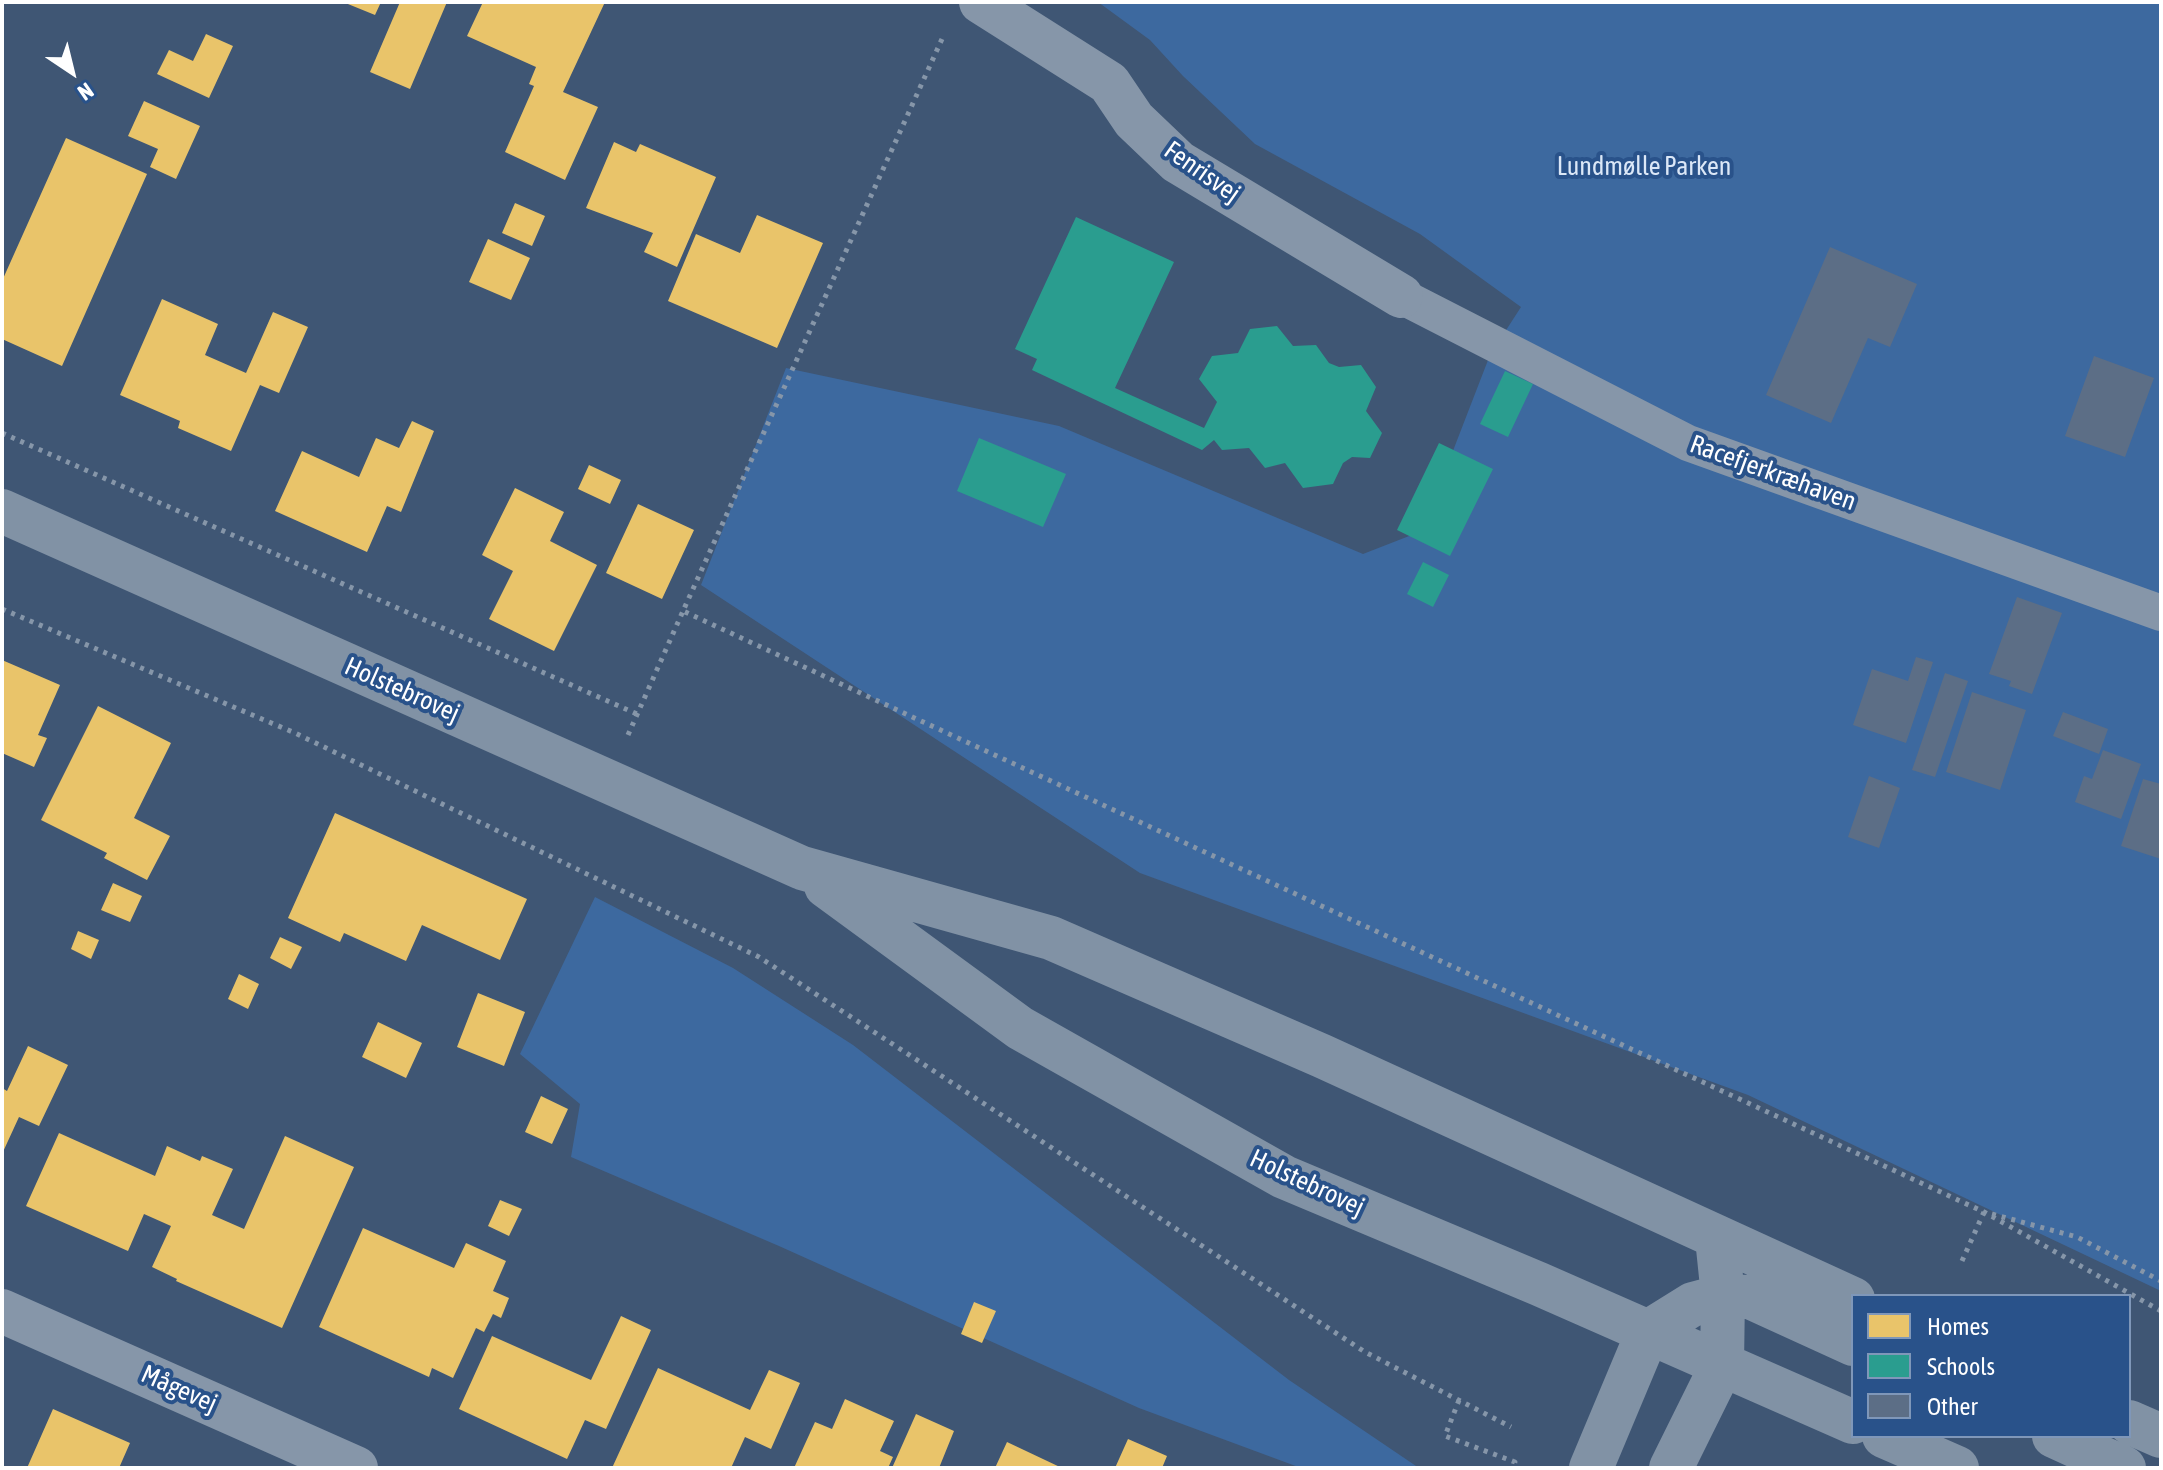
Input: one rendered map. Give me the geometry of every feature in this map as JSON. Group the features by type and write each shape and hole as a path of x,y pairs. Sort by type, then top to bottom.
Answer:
{"main road":[{"name":"Holstebrovej","path":"2,511 802,868 1051,938 1322,1056 1851,1298"},
{"name":"Holstebrovej","path":"802,868 1020,1028 1284,1177 1851,1421"},
{"path":"1671,1468 1722,1365 1723,1296 1717,1238"},
{"path":"1591,1468 1648,1332 1693,1304 1723,1296 1750,1297 1851,1343"},
{"path":"2131,1423 2161,1436"},
{"path":"1889,1438 1957,1468"},
{"path":"2058,1438 2124,1468"}],"street":[{"name":"Fenrisvej","path":"981,2 1109,83 1134,120 1178,162 1401,296"},
{"name":"Mågevej","path":"2,1311 356,1468"}],"lane":[{"name":"Racefjerkræhaven","path":"1401,296 1688,443 2161,613"}],"path":[{"path":"608,781 946,31"},
{"path":"2,433 637,714"},
{"path":"2,609 295,733 759,957 1365,1352 1511,1427"},
{"path":"683,611 1984,1212 2131,1294"},
{"path":"1962,1261 1984,1212"},
{"path":"1984,1212 2077,1237 2161,1281"},
{"path":"2131,1294 2161,1311"},
{"path":"1459,1400 1445,1436 1515,1462 1513,1468"}],"green space":[{"name":"Lundmølle Parken","path":"1098,2 2161,2 2161,1291 1748,1095 1140,873 701,585 786,368 1059,426 1363,554 1422,531 1490,355 1521,307 1420,234 1255,144 1150,40"},
{"path":"595,897 733,968 853,1045 1289,1380 1419,1468 1301,1468 1139,1408 779,1246 571,1157 580,1104 520,1054"}],"building: Homes":[{"path":"343,2 381,2 375,15"},
{"path":"400,2 447,2 410,89 370,72"},
{"path":"483,2 605,2 563,92 598,107 565,180 505,152 534,86 529,84 536,67 467,36"},
{"path":"206,34 233,46 209,98 157,74 169,50 193,61"},
{"path":"144,101 200,126 176,179 150,167 158,149 128,136"},
{"path":"66,138 147,174 62,366 2,339 2,281"},
{"path":"614,142 636,152 640,144 716,177 677,267 644,252 653,233 586,208"},
{"path":"515,203 545,216 532,246 502,233"},
{"path":"757,215 823,243 777,348 668,301 696,234 740,253"},
{"path":"488,239 530,258 511,300 469,282"},
{"path":"162,299 218,324 205,355 246,373 273,312 308,327 279,393 260,385 231,451 178,428 180,421 120,395"},
{"path":"412,421 434,431 401,512 387,506 367,552 275,511 302,451 359,477 376,438 399,448"},
{"path":"589,465 621,480 610,504 578,489"},
{"path":"515,488 564,512 550,541 597,565 554,651 489,619 513,571 482,555"},
{"path":"638,504 694,530 662,599 606,573"},
{"path":"2,660 60,685 38,735 47,738 34,767 2,753"},
{"path":"98,706 171,743 134,818 170,836 147,880 104,858 107,853 41,820"},
{"path":"335,813 527,899 500,960 422,925 406,961 344,933 340,942 288,918"},
{"path":"113,883 142,896 130,922 101,910"},
{"path":"78,931 99,940 91,959 71,949"},
{"path":"280,937 302,947 291,969 270,958"},
{"path":"239,974 259,984 248,1009 228,999"},
{"path":"478,993 525,1012 504,1066 457,1047"},
{"path":"378,1022 422,1043 406,1078 362,1057"},
{"path":"28,1046 68,1065 39,1126 19,1117 2,1154 2,1088 7,1091"},
{"path":"541,1096 568,1109 552,1144 525,1132"},
{"path":"59,1133 155,1176 167,1146 200,1161 202,1156 233,1169 212,1215 244,1229 285,1136 354,1167 282,1328 176,1281 152,1267 171,1226 144,1214 128,1251 26,1206"},
{"path":"500,1200 522,1209 509,1236 488,1226"},
{"path":"363,1228 454,1268 466,1243 506,1261 493,1291 509,1298 501,1318 493,1314 484,1332 476,1328 453,1378 432,1368 429,1377 319,1327"},
{"path":"974,1302 996,1311 982,1343 961,1334"},
{"path":"621,1316 651,1330 606,1429 585,1420 567,1459 459,1409 492,1336 591,1380"},
{"path":"658,1368 750,1410 769,1370 800,1383 771,1449 745,1437 731,1468 612,1468"},
{"path":"845,1399 894,1421 880,1451 893,1457 888,1468 794,1468 815,1422 832,1429"},
{"path":"53,1409 130,1443 119,1468 27,1468"},
{"path":"916,1414 954,1431 939,1468 892,1468"},
{"path":"1128,1439 1167,1456 1162,1468 1115,1468"},
{"path":"1007,1442 1062,1468 995,1468"}],"building: Schools":[{"path":"1076,217 1174,262 1115,388 1204,428 1217,402 1199,379 1212,356 1238,353 1250,329 1277,326 1293,346 1316,345 1329,363 1339,367 1361,365 1376,387 1366,411 1382,433 1370,458 1352,457 1343,463 1333,484 1303,488 1285,463 1265,468 1249,448 1222,450 1214,440 1202,450 1032,370 1037,359 1015,349"},
{"path":"1505,371 1533,384 1508,437 1480,424"},
{"path":"979,438 1066,474 1043,527 957,491"},
{"path":"1439,443 1493,469 1450,556 1397,530"},
{"path":"1423,562 1449,575 1433,607 1407,594"}],"building: Other":[{"path":"1830,247 1917,284 1890,347 1868,338 1831,423 1766,395"},
{"path":"2094,356 2154,378 2125,457 2065,436"},
{"path":"2017,597 2062,613 2032,694 2009,686 2011,681 1989,674"},
{"path":"1916,657 1933,662 1906,743 1853,725 1872,669 1908,681"},
{"path":"1945,673 1968,681 1935,777 1912,770"},
{"path":"1972,692 2026,710 2000,790 1946,772"},
{"path":"2063,712 2108,729 2099,754 2053,736"},
{"path":"2103,750 2141,764 2121,819 2075,802 2084,776 2092,779"},
{"path":"1869,776 1900,788 1879,848 1848,837"},
{"path":"2143,779 2161,784 2161,859 2121,846"}]}
